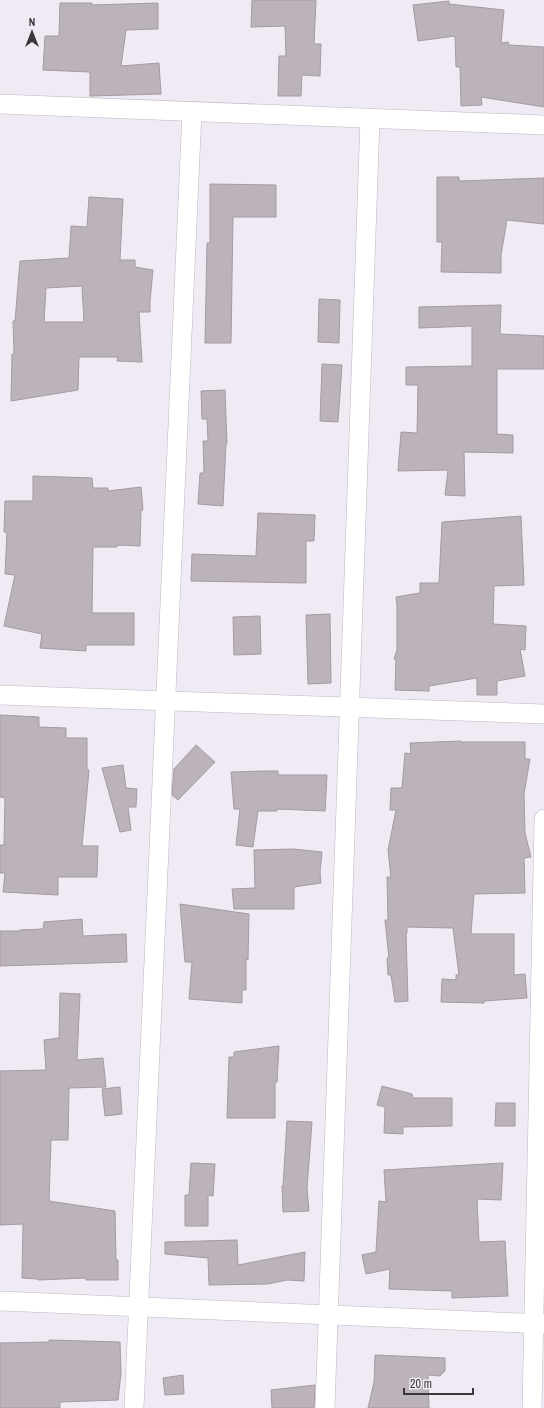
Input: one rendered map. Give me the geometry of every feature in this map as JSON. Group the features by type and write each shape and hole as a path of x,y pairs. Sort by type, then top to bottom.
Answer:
{"street":[{"path":"0,104 544,125"},
{"path":"134,1408 192,112"},
{"path":"325,1408 370,119"},
{"path":"0,695 544,714"},
{"path":"532,1408 539,1324 544,819"},
{"path":"0,1302 539,1324"}],"building":[{"path":"252,0 316,0 314,44 321,44 320,76 302,75 301,96 278,96 279,56 286,56 285,26 251,27"},
{"path":"449,1 449,4 504,10 501,43 508,42 509,45 544,47 544,107 481,97 482,105 461,106 460,67 456,67 455,36 418,41 413,5"},
{"path":"60,3 92,3 92,5 158,3 158,29 126,30 121,66 159,63 161,94 90,96 90,72 43,70 45,36 59,36"},
{"path":"437,177 459,177 459,181 544,178 544,224 507,220 501,255 501,273 441,272 442,242 437,242"},
{"path":"210,184 276,185 276,217 233,217 231,343 205,343 207,243 210,243"},
{"path":"89,197 123,199 120,260 135,260 135,267 153,270 150,312 139,312 142,362 117,361 118,357 79,357 78,390 11,401 12,354 14,354 13,321 15,321 20,261 69,258 71,226 87,227","holes":["82,286 84,322 44,322 46,288"]},
{"path":"319,299 340,300 339,343 318,342"},
{"path":"501,305 500,334 544,336 544,369 497,369 497,434 513,435 513,453 464,452 465,496 445,495 448,470 398,471 401,432 417,433 418,385 406,385 406,367 472,366 472,326 419,328 419,307"},
{"path":"322,364 342,365 338,422 320,421"},
{"path":"225,390 227,444 223,506 198,504 200,473 204,473 203,441 208,441 207,419 202,419 201,391"},
{"path":"33,476 92,478 93,488 108,488 108,491 141,487 143,510 141,510 140,546 118,545 117,547 93,547 92,613 134,613 134,645 86,645 86,651 40,648 42,634 4,626 15,575 5,574 7,532 4,532 5,501 33,501"},
{"path":"258,513 315,515 314,541 306,541 306,583 191,581 192,554 256,556"},
{"path":"521,516 524,585 494,586 493,624 526,626 525,650 520,649 525,676 497,681 497,695 477,695 477,678 429,686 429,691 395,690 396,660 394,659 397,650 396,597 420,593 420,583 439,583 442,522"},
{"path":"330,614 331,683 308,684 306,615"},
{"path":"260,616 261,654 234,655 233,617"},
{"path":"0,715 39,717 39,727 66,728 66,738 87,738 87,770 89,770 82,846 98,846 97,877 58,877 58,895 3,892 5,873 0,873 0,845 4,845 5,798 0,797"},
{"path":"461,741 525,742 525,759 530,759 524,794 525,833 531,857 524,858 525,893 474,894 471,934 514,934 514,975 525,974 527,998 484,1001 484,1003 441,1002 442,979 456,980 456,975 459,975 453,928 407,927 408,1001 395,1002 391,975 388,975 387,958 389,958 385,920 388,920 387,877 391,877 388,850 396,810 390,810 391,788 402,788 405,753 411,754 410,743"},
{"path":"196,745 215,762 178,800 172,795 174,769"},
{"path":"123,765 126,788 137,789 136,807 128,807 131,830 120,832 102,768"},
{"path":"278,771 278,775 327,775 325,811 277,809 277,811 258,811 253,847 236,845 240,809 234,809 231,772"},
{"path":"293,849 322,852 320,872 321,883 294,887 294,909 234,909 232,889 255,888 254,850"},
{"path":"180,904 249,914 248,960 246,959 246,990 242,990 242,1003 189,999 192,962 185,962"},
{"path":"82,919 83,936 126,934 127,962 0,966 0,931 43,929 44,922"},
{"path":"60,993 80,994 77,1060 103,1058 106,1087 69,1088 68,1140 51,1140 49,1201 115,1211 118,1280 86,1280 86,1278 38,1280 22,1278 23,1224 0,1225 0,1071 46,1070 44,1040 59,1038"},
{"path":"279,1046 277,1082 275,1082 275,1118 227,1118 229,1057 234,1057 234,1052"},
{"path":"382,1086 412,1094 413,1098 452,1098 452,1126 403,1127 403,1134 384,1133 385,1107 377,1105"},
{"path":"120,1087 122,1114 105,1116 102,1089"},
{"path":"496,1103 515,1103 515,1126 495,1126"},
{"path":"287,1121 312,1122 307,1188 309,1211 283,1212 282,1186"},
{"path":"191,1163 215,1164 213,1196 208,1195 208,1226 185,1226 185,1195 189,1195"},
{"path":"503,1163 501,1200 477,1199 479,1242 505,1241 508,1296 452,1298 452,1291 389,1289 390,1269 366,1274 362,1255 376,1252 379,1201 386,1202 384,1170"},
{"path":"237,1240 238,1265 305,1252 304,1281 287,1280 268,1284 209,1285 208,1258 165,1254 165,1242"},
{"path":"49,1340 120,1342 121,1373 118,1400 60,1402 60,1408 0,1408 0,1343 49,1342"},
{"path":"375,1355 445,1358 445,1371 440,1376 428,1375 429,1408 368,1408 374,1382"},
{"path":"183,1375 184,1394 165,1395 163,1378"},
{"path":"315,1385 314,1408 272,1408 271,1390"}]}
